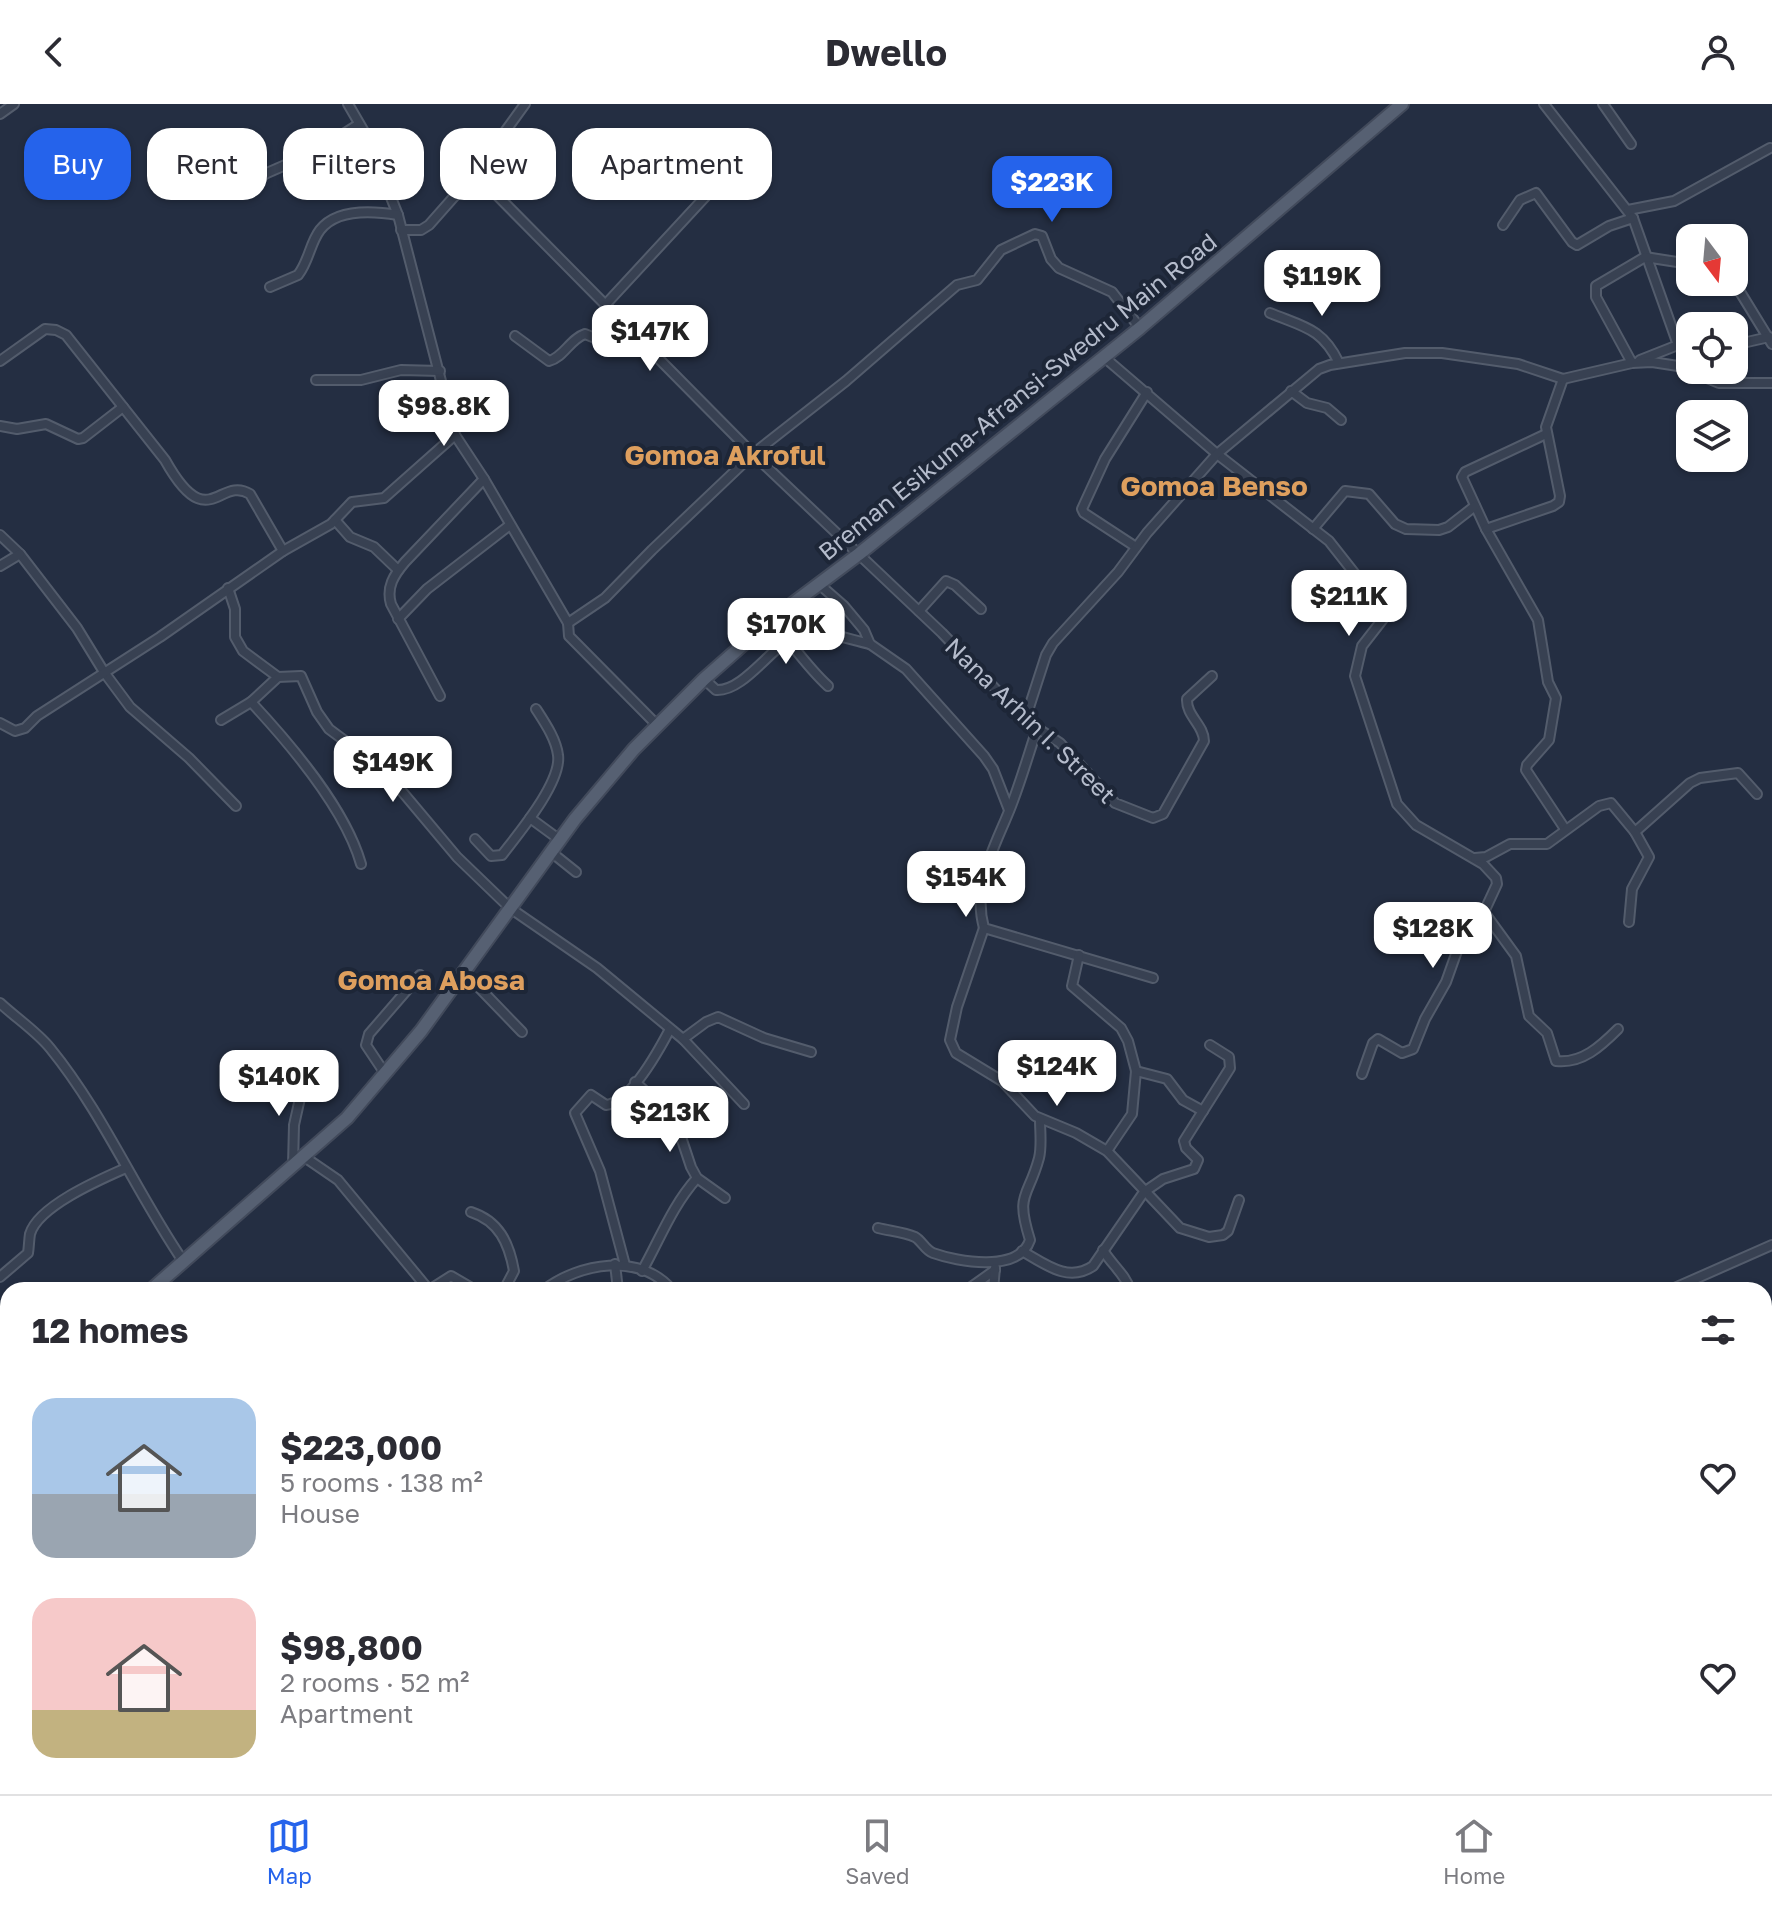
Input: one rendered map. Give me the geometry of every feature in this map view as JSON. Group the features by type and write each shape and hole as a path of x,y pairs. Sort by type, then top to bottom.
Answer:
{"main road":[{"name":"Breman Esikuma-Afransi-Swedru Main Road","path":"160,1282 347,1118 421,1031 551,852 616,769 704,679 771,620 820,585 1140,328 1402,104"}],"street":[{"path":"0,114 14,104"},
{"path":"348,104 387,183 398,215 455,435 568,623 567,631 573,641 657,725"},
{"path":"508,128 525,104"},
{"path":"1544,104 1630,214 1676,340"},
{"path":"1603,104 1631,144"},
{"path":"267,173 315,152 359,124"},
{"path":"1503,225 1520,200 1536,193 1577,245 1630,214 1674,201 1770,148"},
{"path":"401,230 421,230 451,200"},
{"name":"Nana Arhin I. Street","path":"502,200 753,454 919,611 1025,720 1060,743 1115,803 1157,818 1163,814 1204,741 1204,734 1186,704 1187,699 1212,676"},
{"path":"606,304 702,200"},
{"path":"270,287 298,275 320,230 327,223 368,211 398,215"},
{"path":"568,623 605,598 753,454 846,381 957,285 977,280 1001,250 1035,234 1042,236 1051,259 1059,268 1112,292 1140,328"},
{"path":"1632,363 1594,289 1600,282 1645,257 1676,262"},
{"path":"1745,296 1771,340"},
{"path":"1270,313 1311,329 1329,343 1339,363"},
{"path":"0,361 45,329 66,335 165,460 176,479 196,499 204,502 235,490 250,494 283,551"},
{"path":"515,336 549,361 585,334 627,351 633,351 643,344"},
{"path":"1748,343 1771,340"},
{"path":"1025,720 1048,649 1118,572 1217,454 1319,369 1405,353 1442,353 1518,364 1563,379 1632,363 1676,346"},
{"path":"1104,357 1217,454 1340,553 1384,611 1383,619 1360,651 1355,679 1385,760 1397,804 1416,825 1474,858 1489,869 1497,881 1484,912 1472,920 1462,937 1446,982 1425,1019 1413,1049 1402,1053 1378,1039 1373,1043 1362,1074"},
{"path":"1632,363 1663,363 1719,383 1772,383"},
{"path":"316,380 361,380 401,370 440,371"},
{"path":"1486,529 1559,502 1546,434 1547,422 1563,379"},
{"path":"1291,391 1307,403 1327,408 1341,420"},
{"path":"1136,547 1082,509 1105,459 1147,392"},
{"path":"0,426 17,429 46,424 78,439 123,407"},
{"path":"1546,434 1463,474 1463,480 1486,529 1538,620 1548,682 1557,702 1547,745 1527,765 1526,770 1565,829"},
{"path":"0,723 15,731 25,728 37,716 160,637 283,551 335,520 352,502 384,498 455,435"},
{"path":"440,696 398,619 389,596 398,570 484,479"},
{"path":"1313,529 1345,491 1369,494 1395,524 1406,529 1439,530 1448,527 1475,506"},
{"path":"335,520 350,537 374,547 398,570"},
{"path":"398,619 427,589 510,525"},
{"path":"0,535 20,554 77,628 130,707 189,758 236,806"},
{"path":"0,566 20,554"},
{"path":"919,611 946,581 955,585 981,609"},
{"path":"820,585 844,606 864,630 870,644"},
{"path":"228,588 235,609 235,637 243,651 278,677"},
{"path":"771,620 803,662 828,686"},
{"path":"704,679 716,690 732,686 789,640 807,633 870,644 906,669 989,762 1009,811"},
{"path":"221,720 251,702 278,677 301,676 317,712 329,729 384,770 457,857 510,908 597,968 683,1039 725,1080 744,1104"},
{"path":"251,702 343,818 361,864"},
{"path":"475,839 491,856 499,857 530,818 545,793 559,759 550,732 536,709"},
{"path":"1037,729 981,882 984,928 957,1007 950,1040 952,1048 962,1058 1002,1081 1040,1119 1076,1133 1107,1151 1180,1228 1209,1237 1223,1235 1228,1231 1239,1200"},
{"path":"1635,832 1690,783 1700,778 1738,773 1757,794"},
{"path":"1474,858 1486,857 1510,844 1547,844 1599,806 1611,803 1635,832 1649,857 1632,889 1629,922"},
{"path":"530,818 560,840"},
{"path":"551,852 576,872"},
{"path":"1484,912 1516,956 1529,1016 1547,1033 1556,1061 1564,1062 1594,1052 1618,1029"},
{"path":"984,928 1153,978"},
{"path":"1079,955 1072,986 1121,1028 1136,1071 1132,1114 1107,1151"},
{"path":"464,972 522,1032"},
{"path":"384,1072 366,1045 369,1034 420,975"},
{"path":"0,1003 48,1046 98,1118 155,1221 183,1261"},
{"path":"683,1039 718,1017 764,1038 811,1052"},
{"path":"619,1282 620,1265 600,1171 575,1113 591,1095 603,1104 613,1104 651,1066 670,1029"},
{"path":"1022,1251 1069,1274 1086,1271 1093,1266 1144,1192 1163,1179 1190,1171 1198,1165 1197,1156 1186,1148 1184,1141 1230,1068 1229,1057 1210,1045"},
{"path":"1136,1071 1167,1079 1183,1100 1203,1111"},
{"path":"305,1076 294,1125 298,1161 338,1180 422,1282"},
{"path":"635,1082 666,1111 680,1134 697,1178 725,1198"},
{"path":"977,1282 1022,1251 1030,1240 1022,1212 1023,1198 1040,1154 1040,1119"},
{"path":"0,1277 28,1253 30,1234 41,1218 90,1185 126,1168"},
{"path":"642,1271 657,1237 681,1197 697,1178"},
{"path":"471,1212 485,1217 500,1229 514,1271 508,1282"},
{"path":"878,1228 916,1238 932,1253 995,1267"},
{"path":"1688,1282 1772,1245"},
{"path":"1103,1250 1125,1282"},
{"path":"556,1282 594,1267 620,1265 664,1282"},
{"path":"994,1282 995,1267"},
{"path":"442,1282 451,1276 461,1282"}],"district":[{"name":"Gomoa Akroful","path":"725,454"},
{"name":"Gomoa Benso","path":"1214,485"},
{"name":"Gomoa Abosa","path":"431,979"}]}
